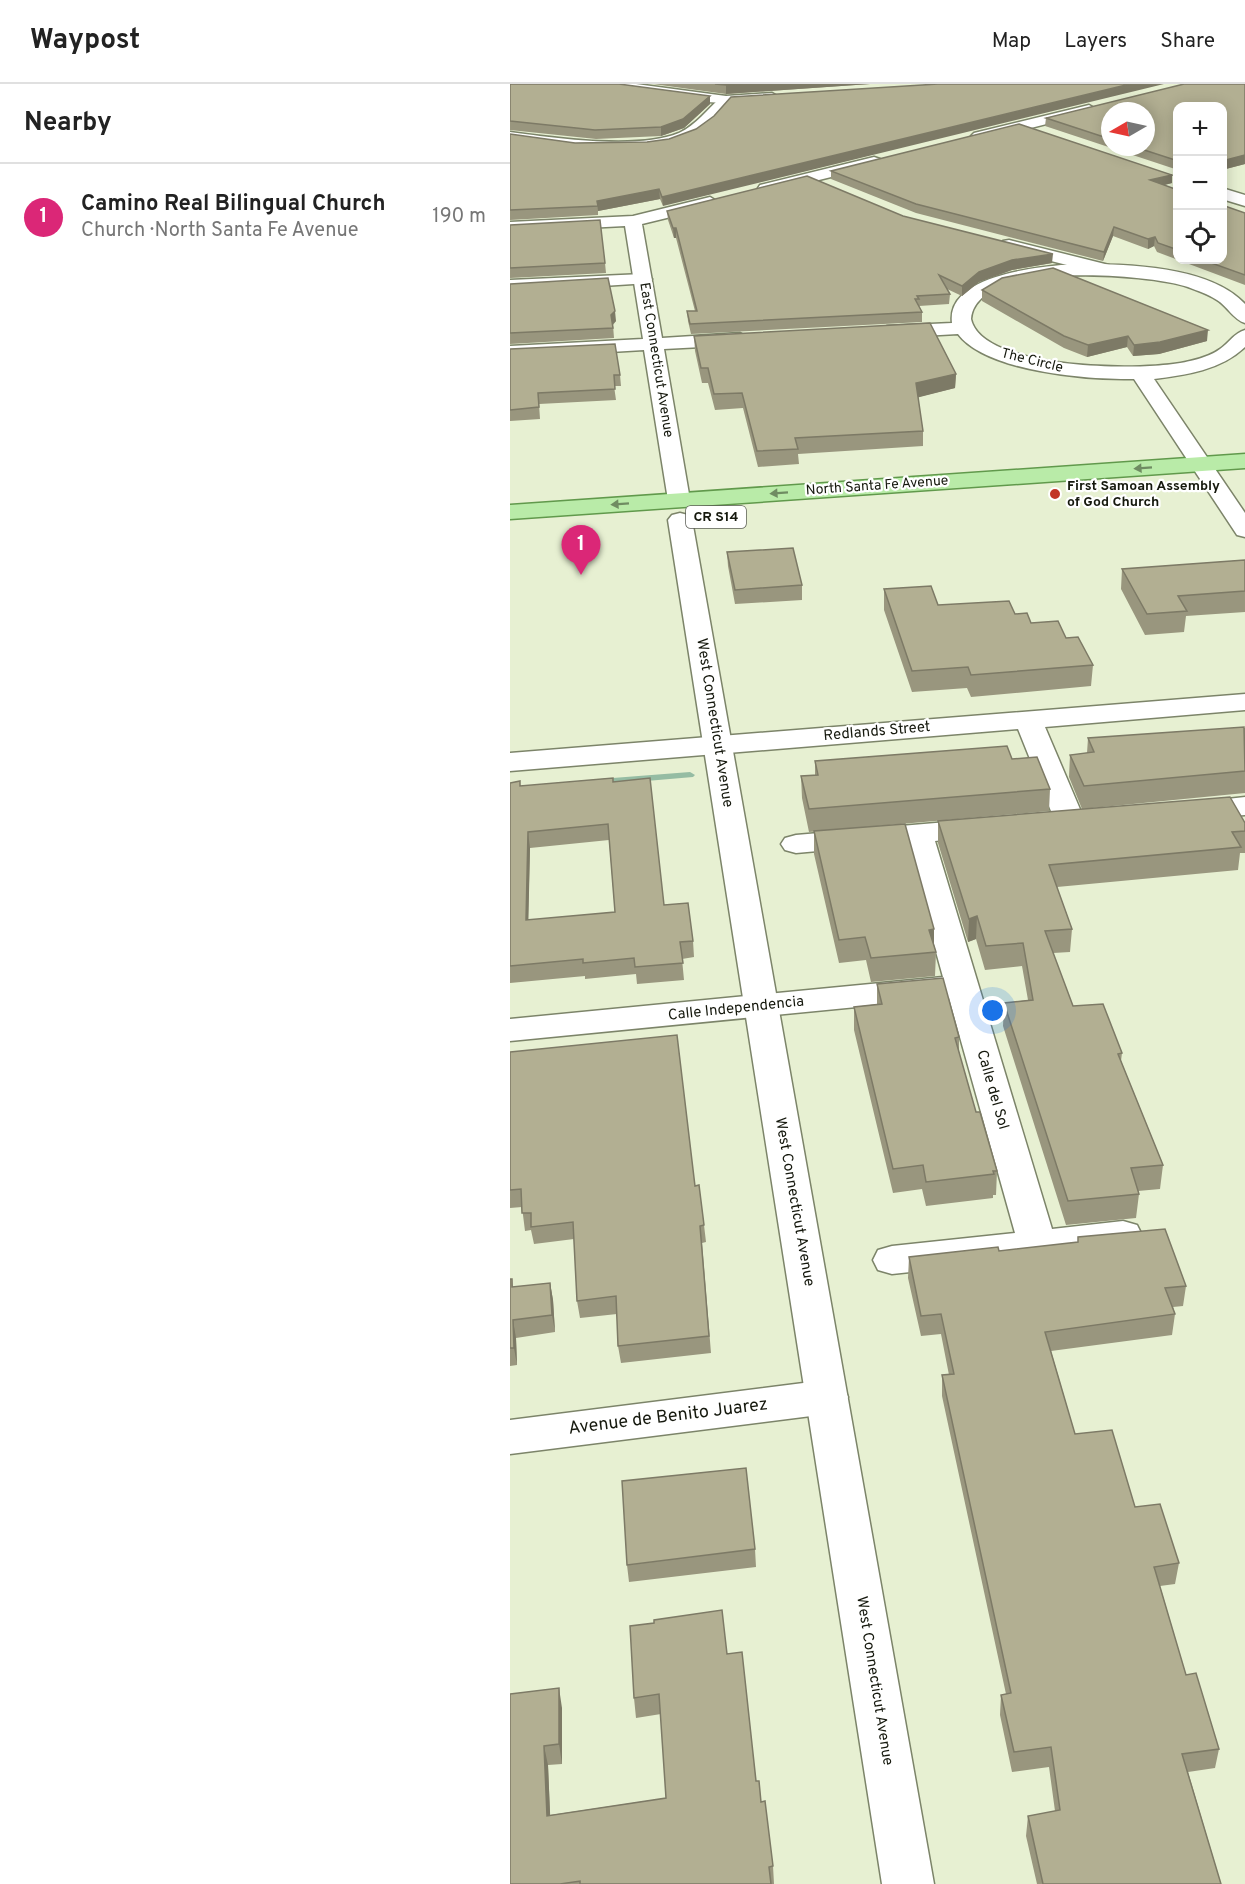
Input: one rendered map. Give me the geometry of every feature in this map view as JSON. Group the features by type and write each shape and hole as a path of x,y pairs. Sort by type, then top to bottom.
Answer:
{"main road":[{"name":"North Santa Fe Avenue","path":"510,532 680,510 1245,461"},
{"name":"North Santa Fe Avenue","path":"510,512 680,510 1245,481"}],"street":[{"path":"604,84 726,100 787,96"},
{"path":"510,137 635,144 665,141 687,135 726,100"},
{"path":"965,140 1100,106"},
{"path":"1021,126 1051,136"},
{"path":"754,191 887,159"},
{"path":"809,178 839,190"},
{"path":"1227,187 1245,201"},
{"path":"510,227 633,221 721,200"},
{"name":"East Connecticut Avenue","path":"633,221 680,510"},
{"path":"989,240 1103,269 1154,274 1200,286 1233,302 1245,317"},
{"path":"868,333 963,328 960,317 963,307 985,288 1033,274 1103,269"},
{"path":"510,286 643,279"},
{"name":"The Circle","path":"963,328 971,337 990,349 1038,366 1088,373 1140,373 1180,368 1214,359 1230,351 1245,336"},
{"path":"510,352 760,338"},
{"path":"1214,359 1245,349"},
{"path":"1140,373 1245,530"},
{"name":"West Connecticut Avenue","path":"680,510 717,745 908,1884"},
{"name":"Redlands Street","path":"510,762 1245,702"},
{"path":"1028,720 1070,821"},
{"path":"1163,813 1245,806"},
{"path":"795,844 1011,825"},
{"name":"Calle del Sol","path":"918,833 1037,1243"},
{"name":"Calle Independencia","path":"510,1030 961,986"},
{"path":"892,1260 1037,1243 1142,1234"},
{"name":"Avenue de Benito Juarez","path":"510,1437 827,1397"}],"building":[{"path":"510,84 619,84 710,96 683,119 661,127 595,130 510,121"},
{"path":"938,84 1130,84 662,197 659,189 597,201 598,206 510,210 510,134 575,143 647,142 669,139 696,129 714,116 731,97"},
{"path":"1184,84 1245,84 1245,155 1227,160 1227,102 1173,102 1173,159 1155,154 1155,102 1111,102"},
{"path":"1101,104 1101,136 1046,118"},
{"path":"1019,124 1101,151 1101,156 1115,156 1172,175 1150,180 1173,188 1173,248 1158,243 1155,237 1148,239 1114,227 1104,252 916,204 831,171"},
{"path":"807,176 903,216 1053,254 1012,260 979,272 962,286 939,275 950,294 917,296 919,299 915,299 922,312 690,324 687,311 697,311 676,228 673,228 667,211"},
{"path":"1227,207 1245,213 1245,275 1214,264 1227,264"},
{"path":"600,220 605,263 510,268 510,225"},
{"path":"1053,268 1208,330 1160,342 1134,345 1128,336 1088,345 1064,336 982,290 1002,278"},
{"path":"608,278 615,311 611,315 613,328 510,333 510,284"},
{"path":"930,323 956,374 916,383 923,431 795,438 798,449 757,451 742,393 714,394 708,368 701,368 694,336"},
{"path":"615,344 620,375 614,375 615,389 538,393 539,407 510,410 510,349"},
{"path":"793,548 802,585 735,590 727,552"},
{"path":"1245,560 1245,591 1178,596 1187,611 1147,614 1122,569"},
{"path":"931,586 938,605 1009,601 1015,614 1027,613 1031,623 1058,621 1066,638 1078,637 1093,665 971,675 968,667 912,671 884,589"},
{"path":"1244,727 1245,771 1084,786 1070,755 1094,752 1088,738"},
{"path":"1007,746 1012,759 1037,757 1050,789 809,809 801,776 818,775 815,761"},
{"path":"613,778 613,782 650,778 664,905 688,903 693,941 680,942 683,963 635,967 634,958 583,963 583,959 510,966 510,783 520,781 520,786","holes":["608,824 615,912 526,920 528,832"]},
{"path":"1230,797 1245,823 1245,831 1232,832 1241,847 1049,865 1072,929 1045,931 1073,1006 1103,1004 1122,1053 1118,1054 1163,1165 1131,1168 1139,1194 1068,1201 1004,1003 1033,1000 1023,943 986,946 977,916 969,919 938,821"},
{"path":"905,824 934,929 929,930 936,952 871,958 865,937 839,940 814,831"},
{"path":"943,978 959,1037 955,1038 976,1112 980,1112 997,1171 993,1171 994,1174 926,1182 923,1165 893,1169 854,1007 882,1004 877,984"},
{"path":"677,1035 695,1186 699,1185 704,1225 700,1226 709,1336 618,1346 616,1296 577,1301 573,1222 531,1227 531,1213 522,1213 521,1189 510,1190 510,1052"},
{"path":"1165,1229 1186,1286 1165,1288 1175,1314 1045,1332 1075,1434 1112,1430 1135,1507 1160,1504 1179,1563 1154,1567 1186,1675 1196,1673 1219,1749 1182,1754 1221,1884 1043,1884 1028,1816 1060,1810 1051,1747 1014,1752 1001,1695 1011,1693 942,1375 954,1374 941,1314 921,1316 909,1257 998,1247 999,1251 1078,1242 1078,1237"},
{"path":"510,1279 512,1279 512,1287 550,1283 552,1315 513,1320 514,1348 510,1348"},
{"path":"746,1468 755,1549 627,1565 622,1481"},
{"path":"722,1610 727,1654 742,1652 756,1781 759,1781 761,1802 765,1801 773,1866 769,1867 771,1884 580,1884 580,1881 560,1884 510,1884 510,1694 559,1688 559,1744 544,1746 547,1816 666,1798 659,1694 634,1698 630,1626"}],"waterway":[{"path":"600,782 690,775"}],"place":[{"name":"First Samoan Assembly of God Church","path":"1055,494"},
{"name":"Camino Real Bilingual Church","path":"581,575"}]}
